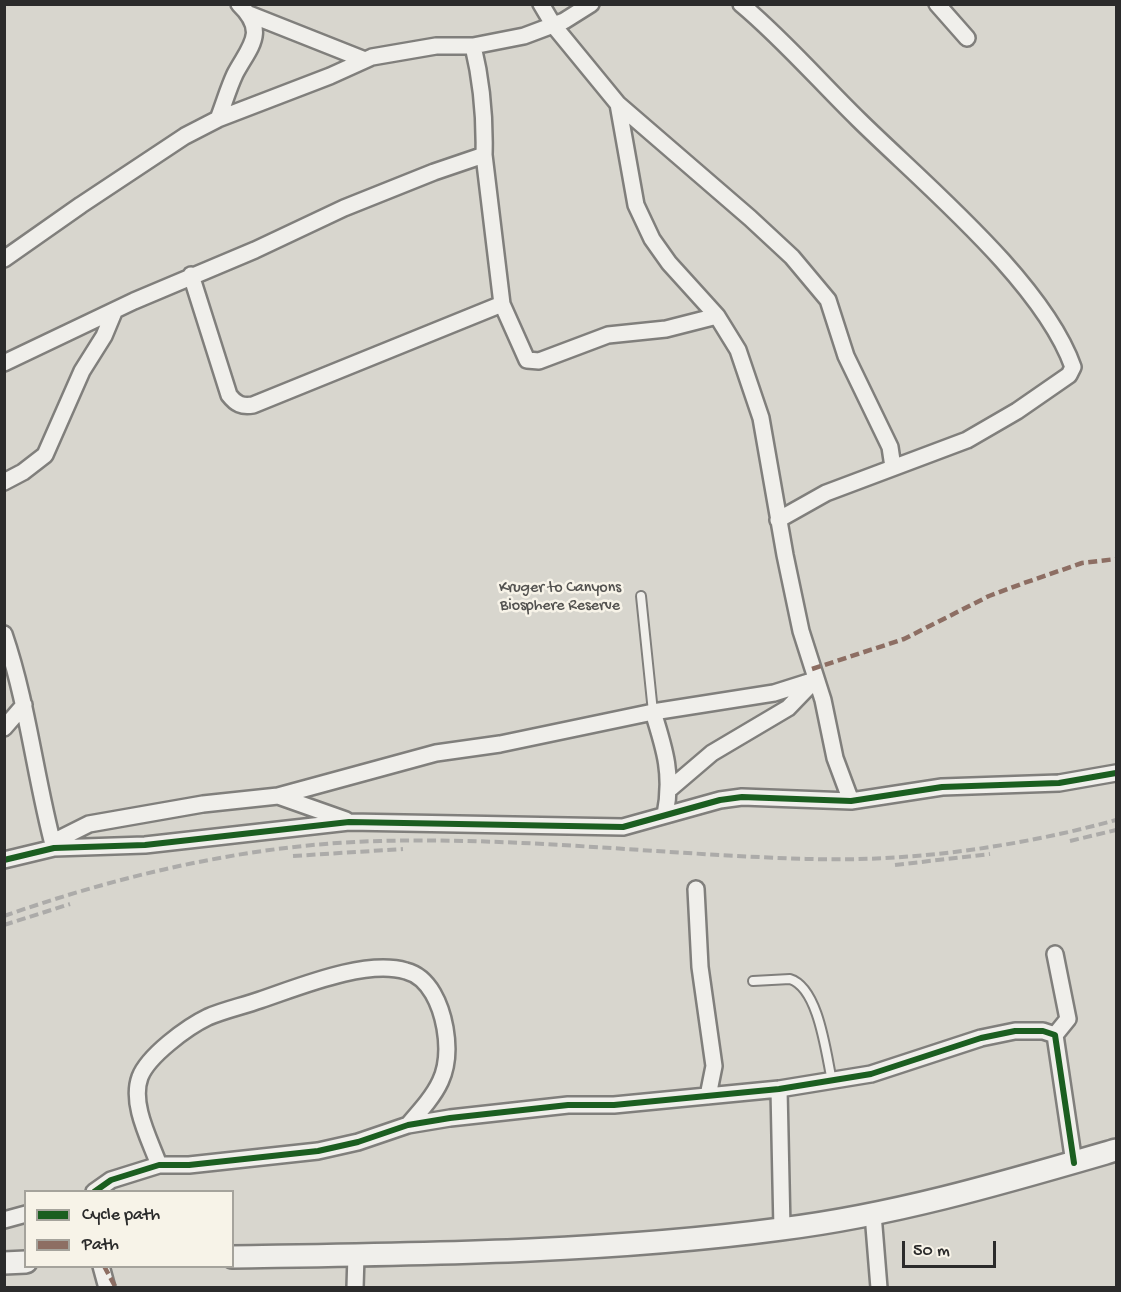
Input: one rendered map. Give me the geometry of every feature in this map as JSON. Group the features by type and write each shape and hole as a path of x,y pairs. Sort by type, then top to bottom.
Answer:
{"street":[{"path":"541,4 554,26 618,104 792,257 828,300 846,356 890,447 893,467"},
{"path":"4,259 185,136 218,118 351,68 365,60 417,48 472,46 524,36 554,26 591,4"},
{"path":"741,4 994,253 1038,305 1057,332 1072,364 1069,375 1007,417 967,440 811,500 778,520"},
{"path":"937,4 967,38"},
{"path":"244,9 365,60"},
{"path":"218,118 231,82 254,39 254,23 244,9"},
{"path":"472,46 483,99 484,155 502,304 522,354 527,360 534,362 608,335 660,330 717,316"},
{"path":"618,104 636,205 642,219 669,262 717,316 738,350 759,410 778,520 815,680 823,699 835,758 851,801"},
{"path":"4,363 191,275 255,250 387,190 484,155"},
{"path":"191,275 229,395 236,403 244,406 253,405 502,304"},
{"path":"4,482 23,472 45,455 82,371 104,336 114,312"},
{"path":"4,634 24,705 38,782 54,845"},
{"path":"4,860 54,845 89,824 203,804 278,796 436,753 500,744 653,712 774,693 815,680"},
{"path":"671,788 712,753 788,708 815,680"},
{"path":"4,728 24,705"},
{"path":"653,712 668,764 671,788 665,815"},
{"path":"54,845 145,845 349,822 511,823 597,828 631,825 742,797 851,801 942,787 1059,783 1116,773"},
{"path":"278,796 349,822"},
{"path":"696,889 700,967 714,1066 708,1096"},
{"path":"1055,954 1068,1019 1055,1035 1074,1163"},
{"path":"159,1165 142,1121 137,1094 140,1077 150,1063 179,1035 207,1018 360,971 389,969 407,971 420,978 430,990 442,1014 448,1055 445,1074 436,1092 408,1125"},
{"path":"96,1190 111,1180 159,1165 189,1165 318,1151 358,1142 408,1125 568,1105 614,1105 779,1089 871,1074 992,1036 1031,1030 1055,1035"},
{"path":"779,1089 782,1229"},
{"path":"234,1257 356,1255 585,1245 782,1229 873,1214 1074,1163 1116,1150"},
{"path":"873,1214 879,1287"},
{"path":"4,1220 24,1215"},
{"path":"355,1287 356,1255"},
{"path":"4,1263 24,1262"},
{"path":"102,1268 107,1287"}],"lane":[{"path":"640,596 653,712"},
{"path":"753,981 790,979 806,991 814,1004 832,1081"}],"green space":[{"name":"Kruger to Canyons Biosphere Reserve","path":"5,5 1116,5 1116,1287 5,1288"}],"railway":[{"path":"4,916 96,887 189,864 237,855 332,843 434,840 755,857 886,858 1003,845 1116,820"},
{"path":"1070,841 1116,830"},
{"path":"293,856 403,849"},
{"path":"895,865 990,854"},
{"path":"4,925 70,904"}],"marked path":[{"path":"812,669 904,639 989,596 1024,583 1082,563 1116,559"},
{"path":"105,1268 116,1288"}],"cycle path":[{"path":"4,860 54,848 145,845 349,822 623,827 720,800 742,797 851,801 942,787 1059,783 1116,773"},
{"path":"97,1190 111,1180 159,1165 189,1165 318,1151 358,1142 408,1125 450,1118 568,1105 614,1105 779,1089 871,1074 981,1038 1015,1031 1043,1031 1055,1035 1074,1163"}]}
